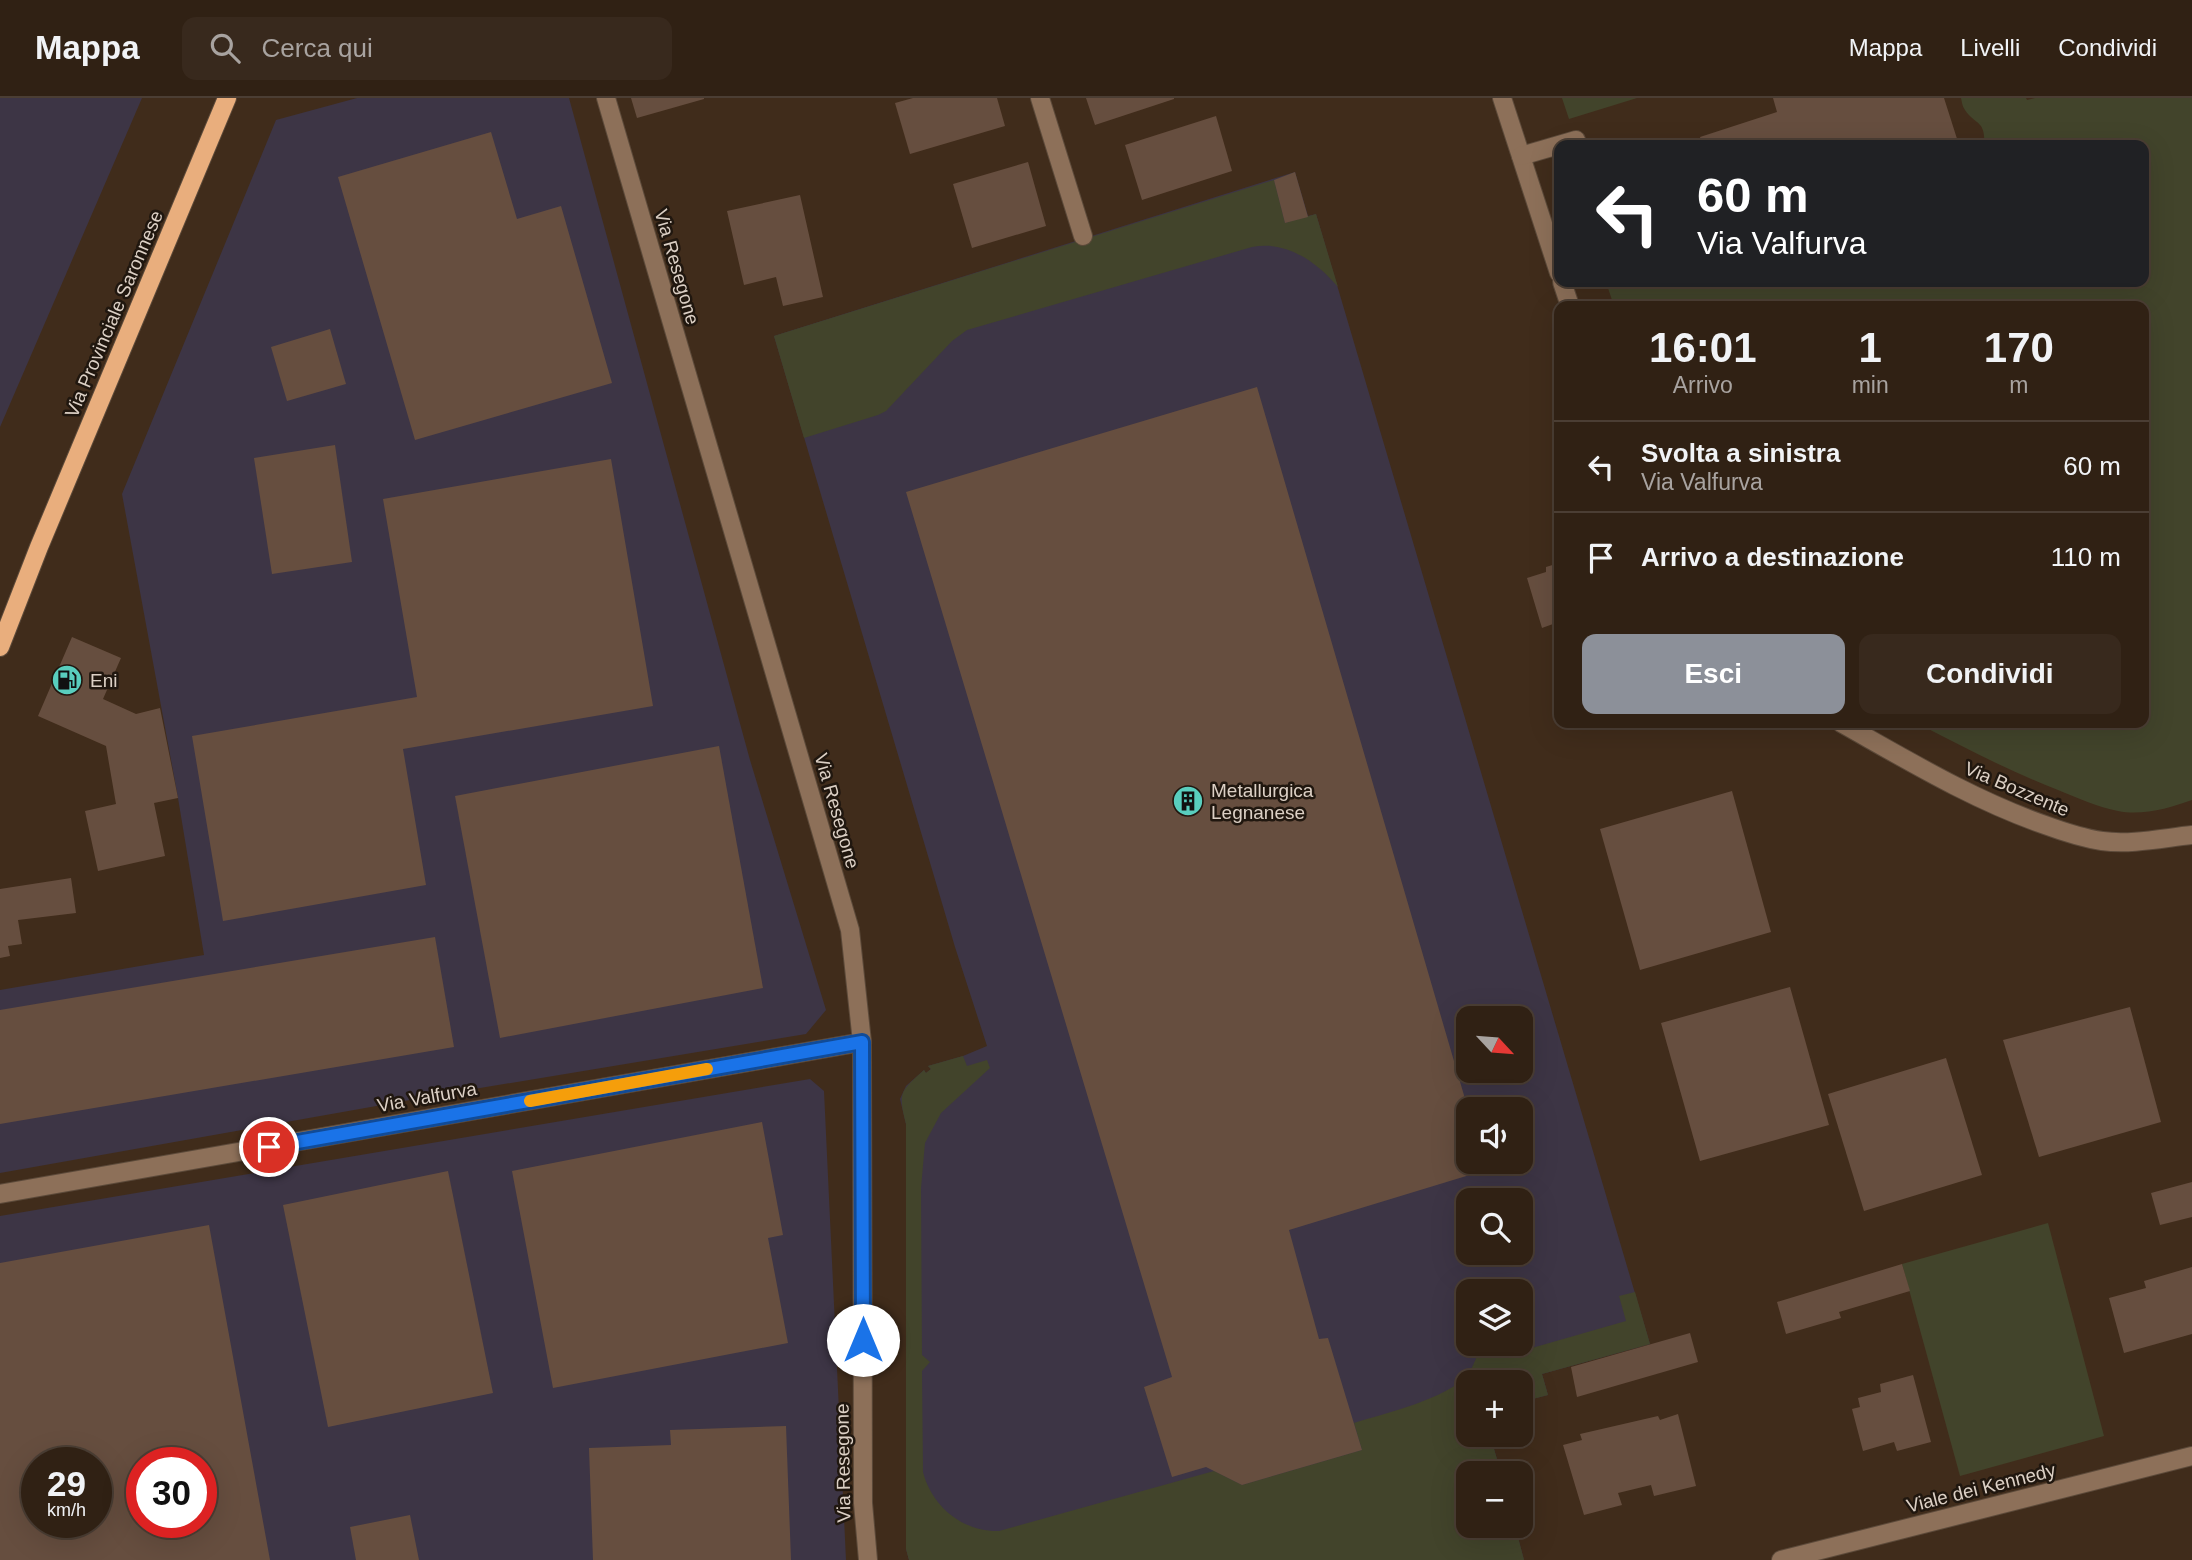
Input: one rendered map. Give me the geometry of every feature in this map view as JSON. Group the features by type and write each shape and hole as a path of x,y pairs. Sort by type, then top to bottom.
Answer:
{"main road":[{"name":"Via Provinciale Saronnese","path":"0,647 39,547 227,98"},
{"name":"Via Provinciale Saronnese","path":"0,620 39,547"}],"street":[{"name":"Via Resegone","path":"606,98 850,930 862,1042 863,1489 868,1560"},
{"path":"1040,98 1083,236"},
{"path":"1502,98 1554,258"},
{"path":"1521,156 1554,146"},
{"name":"Via Bozzente","path":"1849,728 1976,797 2074,835 2104,841 2134,841 2192,835"},
{"name":"Via Valfurva","path":"0,1195 862,1042"},
{"name":"Viale dei Kennedy","path":"1783,1560 2192,1456"}],"shaded area":[{"path":"0,98 142,98 0,427"},
{"path":"357,98 569,98 750,760 826,1010 806,1034 444,1094 0,1173 0,990 204,955 122,494 276,120"},
{"path":"1295,172 1308,216 1316,214 1650,1344 1542,1374 1548,1395 1533,1399 1533,1370 1456,1370 1456,1447 1493,1447 1498,1461 1456,1461 1456,1538 1518,1538 1524,1560 909,1560 906,1549 906,1124 900,1099 906,1086 924,1070 926,1073 931,1069 928,1066 987,1046 955,947 774,336"},
{"path":"810,1079 824,1091 846,1560 0,1560 0,1216"}],"green space":[{"path":"1562,98 1637,98 1569,119"},
{"path":"1961,98 2192,98 2192,800 2175,806 2137,813 2095,805 2004,767 1927,728 2149,728 2149,301 1612,301 1608,287 2149,287 2149,140 1984,140 1982,127 1963,106"},
{"path":"1274,180 1285,223 1316,214 1338,287 1320,269 1300,255 1277,247 1252,247 967,330 952,341 886,411 804,438 774,336"},
{"path":"963,1056 967,1066 987,1060 990,1068 941,1113 925,1143 921,1188 922,1355 930,1362 922,1371 923,1472 934,1496 951,1515 973,1527 999,1531 1214,1471 1242,1485 1362,1450 1354,1423 1415,1404 1456,1385 1456,1447 1493,1447 1498,1461 1456,1461 1456,1538 1518,1538 1524,1560 909,1560 906,1549 906,1124 902,1099 910,1083 924,1070 926,1073 931,1069 928,1066"},
{"path":"2048,1223 2104,1436 1960,1476 1902,1264"},
{"path":"1635,1292 1650,1344 1542,1374 1548,1395 1533,1399 1533,1370 1470,1370 1477,1356 1533,1356 1533,1348 1626,1321 1619,1296"}],"building":[{"path":"631,98 704,98 704,99 637,118"},
{"path":"913,98 997,98 1005,126 910,154 895,103"},
{"path":"1086,98 1174,98 1174,99 1095,125"},
{"path":"1773,98 1944,98 1957,140 1701,140 1700,137 1777,112"},
{"path":"1216,116 1232,171 1142,200 1125,145"},
{"path":"491,132 517,219 561,206 612,383 415,440 338,177"},
{"path":"1028,162 1046,226 972,248 953,184"},
{"path":"1295,172 1308,217 1285,223 1274,180"},
{"path":"800,195 823,297 783,306 776,277 744,285 727,211"},
{"path":"330,329 346,384 287,401 271,347"},
{"name":"Metallurgica Legnanese","path":"1257,387 1456,1068 1456,1083 1460,1083 1464,1097 1456,1097 1456,1174 1473,1174 1289,1230 1319,1339 1328,1338 1362,1450 1242,1485 1206,1467 1172,1477 1144,1387 1172,1377 906,492"},
{"path":"335,445 352,562 272,574 254,458"},
{"path":"611,459 653,706 403,749 426,885 223,921 192,736 417,697 383,499"},
{"path":"1554,565 1554,627 1553,624 1542,628 1527,578 1546,572 1546,567"},
{"path":"72,637 121,658 103,699 136,714 160,708 178,798 154,803 165,856 98,871 85,811 116,804 106,746 38,716"},
{"path":"719,746 763,988 500,1038 455,796"},
{"path":"1732,791 1771,932 1640,970 1600,829"},
{"path":"71,878 76,913 18,920 22,944 8,946 10,956 0,958 0,889"},
{"path":"435,937 454,1047 0,1124 0,1010"},
{"path":"1790,987 1829,1125 1700,1161 1661,1023"},
{"path":"2130,1007 2161,1122 2039,1157 2003,1040"},
{"path":"1946,1058 1982,1175 1864,1211 1828,1094"},
{"path":"762,1122 783,1235 768,1238 788,1343 553,1388 512,1171"},
{"path":"448,1171 493,1393 328,1427 283,1205"},
{"path":"2192,1182 2192,1217 2160,1225 2151,1193"},
{"path":"209,1225 270,1560 0,1560 0,1263"},
{"path":"1902,1264 1910,1291 1839,1312 1841,1318 1786,1334 1777,1302"},
{"path":"2192,1267 2192,1334 2124,1353 2109,1298 2146,1288 2144,1281"},
{"path":"1690,1333 1698,1362 1577,1397 1571,1367"},
{"path":"1913,1375 1931,1442 1897,1451 1894,1442 1863,1451 1852,1409 1860,1407 1858,1398 1881,1392 1880,1384"},
{"path":"1678,1414 1696,1486 1654,1496 1651,1485 1618,1493 1622,1505 1584,1515 1563,1445 1582,1440 1580,1434 1658,1416 1660,1420"},
{"path":"786,1426 791,1560 593,1560 589,1448 671,1445 670,1430"},
{"path":"410,1515 419,1560 356,1560 350,1527"}],"slow traffic":[{"path":"530,1101 707,1069"}],"place":[{"name":"Eni","path":"67,680"},
{"name":"Metallurgica Legnanese","path":"1188,801"}],"route":[{"path":"269,1147 862,1042 863,1340"}]}
